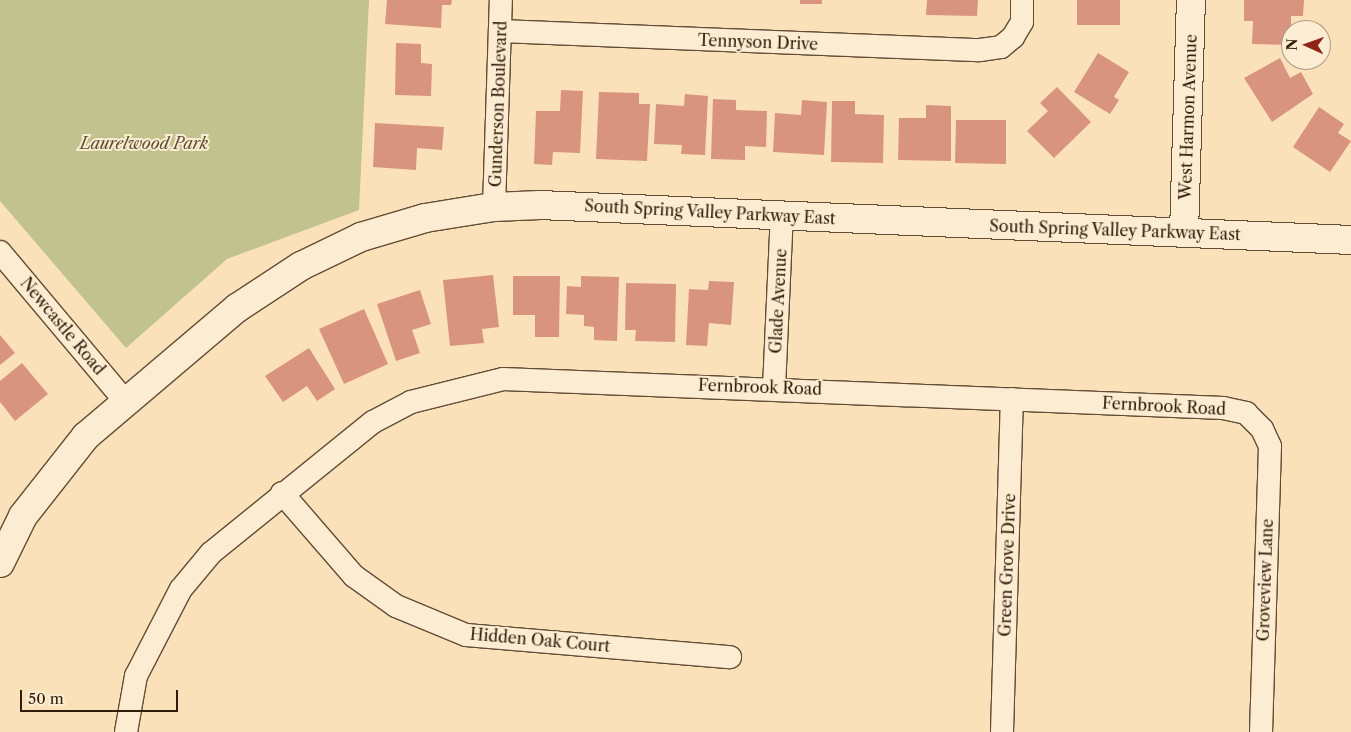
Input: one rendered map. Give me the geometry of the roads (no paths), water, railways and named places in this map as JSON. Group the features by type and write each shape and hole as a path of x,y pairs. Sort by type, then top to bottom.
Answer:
{"street":[{"name":"Gunderson Boulevard","path":"494,207 501,0"},
{"name":"Tennyson Drive","path":"500,31 980,50 1001,47 1013,37 1022,22 1022,0"},
{"name":"West Harmon Avenue","path":"1184,233 1192,0"},
{"name":"South Spring Valley Parkway East","path":"0,563 23,516 86,436 125,401 237,308 301,266 361,237 407,223 494,207 540,205 1351,240"},
{"name":"Glade Avenue","path":"774,388 782,215"},
{"name":"Newcastle Road","path":"0,252 125,401"},
{"name":"Fernbrook Road","path":"126,732 136,676 181,589 211,553 282,493 373,422 410,402 503,379 774,388 1222,408 1246,413 1262,429"},
{"name":"Green Grove Drive","path":"1002,732 1012,398"},
{"name":"Groveview Lane","path":"1261,732 1270,446 1262,429"},
{"name":"Hidden Oak Court","path":"282,493 354,576 396,606 466,635 730,658"}],"park label":[{"name":"Laurelwood Park","path":"144,143"}]}
